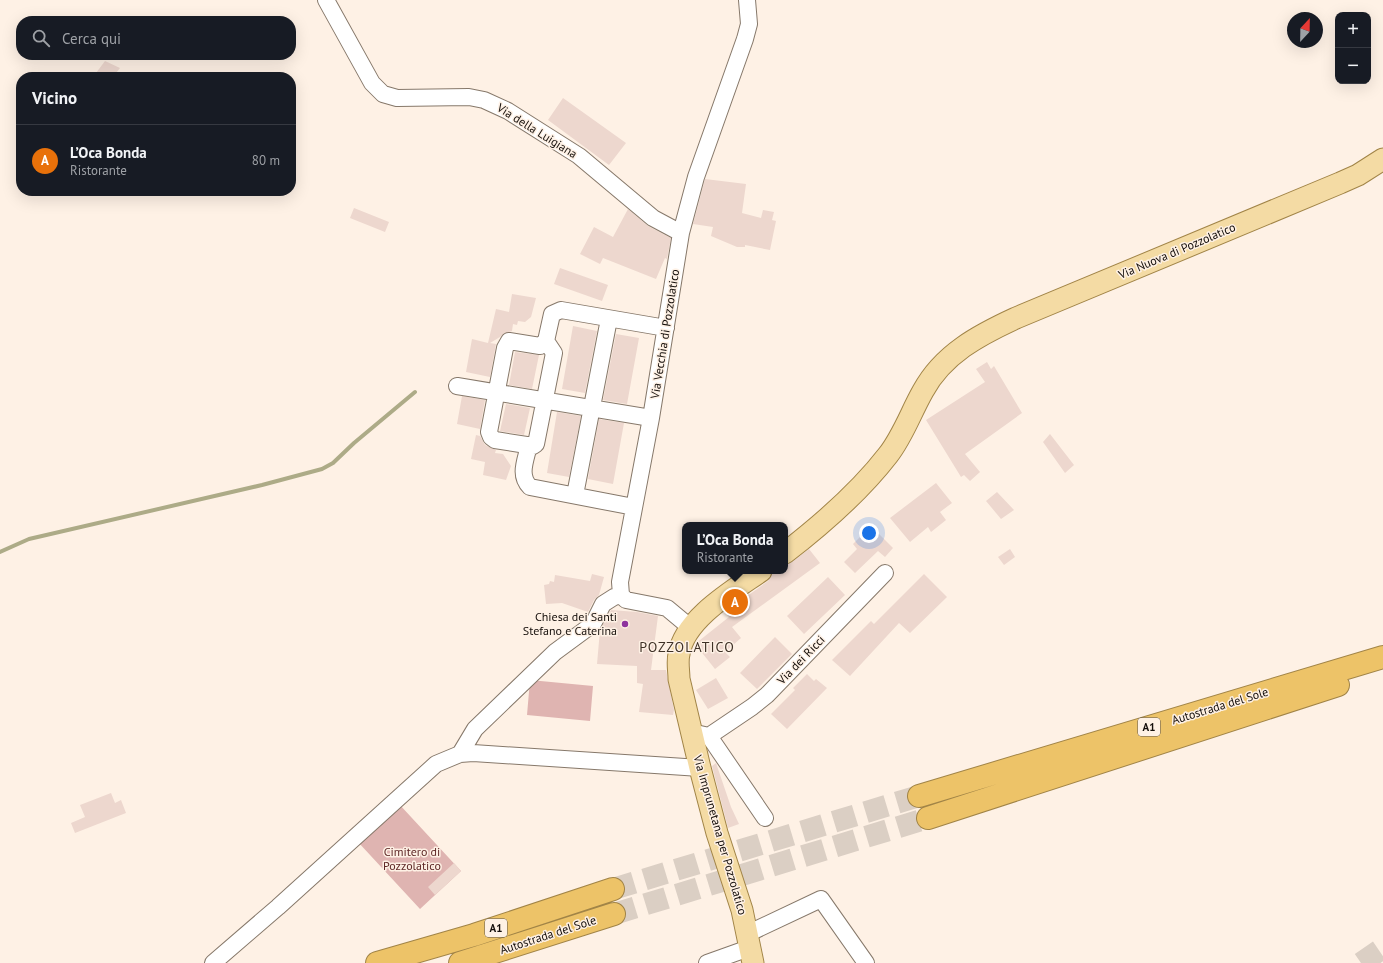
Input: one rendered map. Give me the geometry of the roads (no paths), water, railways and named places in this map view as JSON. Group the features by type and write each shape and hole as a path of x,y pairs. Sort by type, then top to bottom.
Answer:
{"highway":[{"name":"Autostrada del Sole","path":"919,796 1383,657"},
{"name":"Autostrada del Sole","path":"928,818 1230,722 1383,670"},
{"name":"Autostrada del Sole","path":"377,963 474,935 613,889"},
{"name":"Autostrada del Sole","path":"460,963 614,914"}],"main road":[{"name":"Via Nuova di Pozzolatico","path":"788,550 821,522 879,466 898,442 929,381 946,361 970,342 1016,318 1340,183 1358,175 1383,159"},
{"name":"Via Imprunetana per Pozzolatico","path":"750,948 733,879 717,833 700,768 701,736 678,666 679,653 690,628 718,602 757,574"}],"street":[{"name":"Via della Luigiana","path":"326,0 372,83 383,94 396,98 469,96 484,100 508,111 579,156 652,218 681,233"},
{"name":"Via Vecchia di Pozzolatico","path":"621,595 620,582 651,418 681,233 696,177 745,39 749,24 747,0"},
{"path":"546,341 554,353 536,444 533,446 495,440 491,437 489,432 505,348 509,341 540,346 546,341 552,314 561,310 666,328"},
{"path":"575,495 609,318"},
{"path":"457,386 651,418"},
{"path":"529,445 523,473 525,482 530,487 634,507"},
{"name":"Via dei Ricci","path":"701,736 752,707 767,695 884,573"},
{"path":"460,754 475,729 555,652 593,624 603,604 614,597 621,595 632,602 667,608 690,628"},
{"name":"Via Imprunetana per Pozzolatico","path":"701,736 765,818"},
{"path":"213,963 278,908 436,764 460,754 490,754 700,768"},
{"path":"707,963 750,948 821,899 866,963"}],"waterway":[{"path":"0,552 29,539 262,485 322,469 333,463 354,443 415,392"}],"tunnel":[{"path":"613,889 919,796"},
{"path":"614,914 928,818"},
{"path":"1361,963 1383,948"}],"place":[{"name":"L’Oca Bonda","path":"735,602"},
{"name":"Chiesa dei Santi Stefano e Caterina","path":"625,624"}],"district":[{"name":"POZZOLATICO","path":"687,647"}],"park label":[{"name":"Cimitero di Pozzolatico","path":"412,859"}]}
